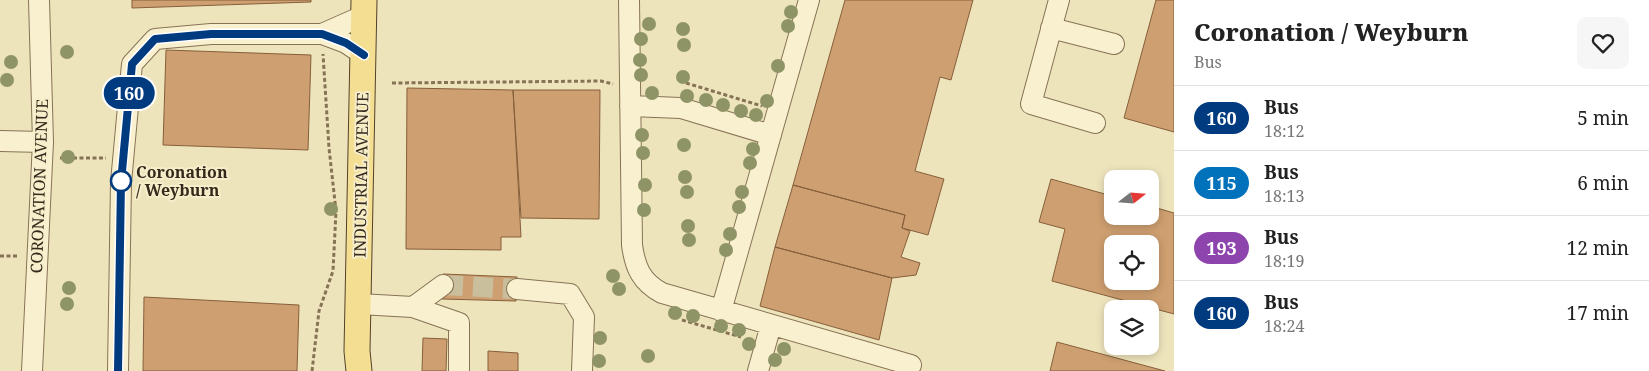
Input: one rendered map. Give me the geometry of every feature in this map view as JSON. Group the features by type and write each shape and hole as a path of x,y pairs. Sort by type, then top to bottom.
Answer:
{"main road":[{"name":"INDUSTRIAL AVENUE","path":"356,364 364,7"}],"street":[{"name":"CORONATION AVENUE","path":"32,371 42,150 39,0"},
{"path":"628,0 632,244 638,268 644,280 651,288 662,293 911,365"},
{"path":"721,311 809,0"},
{"path":"1059,0 1031,104 1095,123"},
{"path":"322,34 364,7"},
{"path":"1051,28 1114,44"},
{"path":"118,371 121,182 132,64 155,39 211,34 322,34 346,43 364,55"},
{"path":"630,106 681,108 771,136"},
{"path":"0,141 42,150"},
{"path":"413,306 443,285"},
{"path":"517,289 570,294 584,317 582,371"},
{"path":"358,304 413,306 459,323 459,371"},
{"path":"758,371 771,325"}],"path":[{"path":"312,371 319,311 333,271 336,211 329,148 322,34"},
{"path":"392,83 601,81 613,84"},
{"path":"686,83 767,108"},
{"path":"42,150 59,158 106,158"}],"building":[{"path":"132,0 311,0 311,2 132,8"},
{"path":"845,0 973,0 951,80 940,77 915,171 944,179 928,235 902,228 905,215 793,185"},
{"path":"1156,0 1174,0 1174,132 1124,118"},
{"path":"166,50 311,55 308,150 163,145"},
{"path":"407,88 513,90 521,237 501,237 501,250 406,249"},
{"path":"513,90 600,90 599,219 521,218"},
{"path":"1051,179 1104,194 1104,225 1159,225 1159,209 1174,213 1174,314 1159,310 1159,300 1122,300 1052,281 1065,229 1039,222"},
{"path":"793,185 905,215 902,228 910,231 901,257 920,263 916,275 892,278 775,247"},
{"path":"775,247 892,278 879,340 760,306"},
{"path":"443,274 517,277 516,301 442,299"},
{"path":"144,297 299,305 297,371 143,371"},
{"path":"423,338 447,339 446,371 422,371"},
{"path":"1057,342 1165,371 1050,371"},
{"path":"488,351 518,353 518,371 488,371"}],"tunnel":[{"path":"443,285 517,289"}],"bus line":[{"name":"160","path":"118,371 121,182 132,64 155,39 211,34 301,32 322,34 346,43 364,55"}],"place":[{"name":"Coronation / Weyburn","path":"121,181"}]}
